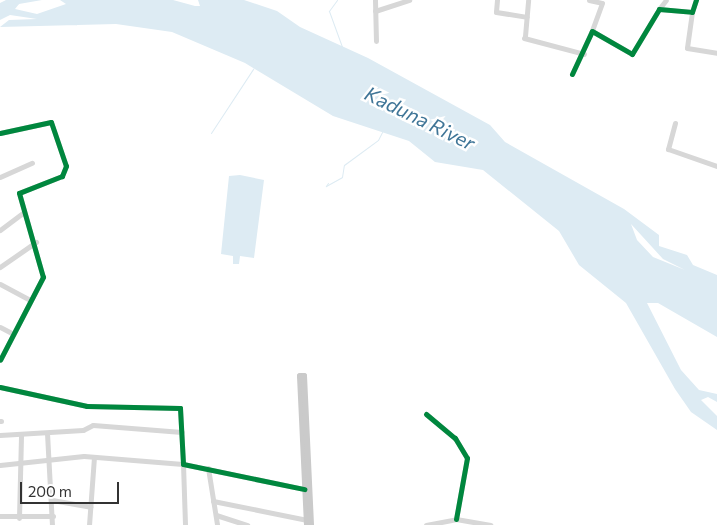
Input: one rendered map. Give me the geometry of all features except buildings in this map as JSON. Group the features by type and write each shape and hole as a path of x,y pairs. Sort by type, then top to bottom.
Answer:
{"main road":[{"path":"304,376 300,376 308,523"},
{"path":"304,434 304,489 308,523"}],"street":[{"path":"375,0 376,41"},
{"path":"375,11 410,0"},
{"path":"497,0 496,12 527,17"},
{"path":"531,0 525,37 584,54"},
{"path":"572,74 584,54 602,3 592,0"},
{"path":"592,31 632,54 666,0"},
{"path":"696,0 692,12 687,48 717,52"},
{"path":"659,9 692,12"},
{"path":"0,133 48,122 60,145 66,171 21,190 24,212 36,242 43,273 0,360"},
{"path":"675,123 668,149 717,166"},
{"path":"0,177 32,163"},
{"path":"0,230 24,212"},
{"path":"0,267 36,242"},
{"path":"0,284 30,300"},
{"path":"0,327 12,333"},
{"path":"0,387 87,406 180,408 185,525"},
{"path":"426,414 455,438 467,458 456,519"},
{"path":"0,435 21,436 93,425 182,432"},
{"path":"47,433 50,460 52,525"},
{"path":"18,518 22,464 21,436"},
{"path":"89,525 94,457"},
{"path":"0,465 94,457 183,464 304,489"},
{"path":"208,468 217,524"},
{"path":"52,500 90,507"},
{"path":"213,501 308,523"},
{"path":"216,515 246,525"},
{"path":"0,516 18,518 53,516"},
{"path":"426,525 456,519 490,525"}],"water":[{"name":"Kaduna River","path":"6,0 42,0 19,4 15,9 37,14 66,4 60,0 173,0 200,6 198,0 244,0 277,11 300,27 368,58 490,125 505,142 624,209 659,235 659,246 687,255 693,265 717,275 717,337 658,303 647,303 681,370 699,390 717,394 717,402 708,397 701,400 717,416 717,430 691,412 675,389 626,303 579,265 559,231 483,170 435,162 409,141 333,116 245,63 172,32 116,24 0,27 9,20 37,19 10,15 0,20 0,3","holes":["631,224 663,259 685,270 653,257 637,240"]},
{"path":"240,175 264,180 254,258 240,256 239,264 233,264 233,256 221,254 229,176"}],"waterway":[{"path":"337,0 329,11 342,47"},
{"path":"211,133 253,69"},
{"path":"328,183 326,186 342,177 344,165 378,140 383,130"}],"cycle path":[{"path":"572,74 592,31 632,54 659,9 692,12 696,0"},
{"path":"0,133 51,122 66,166 62,176 19,193 43,277 0,360"},
{"path":"0,387 87,406 180,408 183,464 304,489"},
{"path":"426,414 455,438 467,458 456,519"}]}
